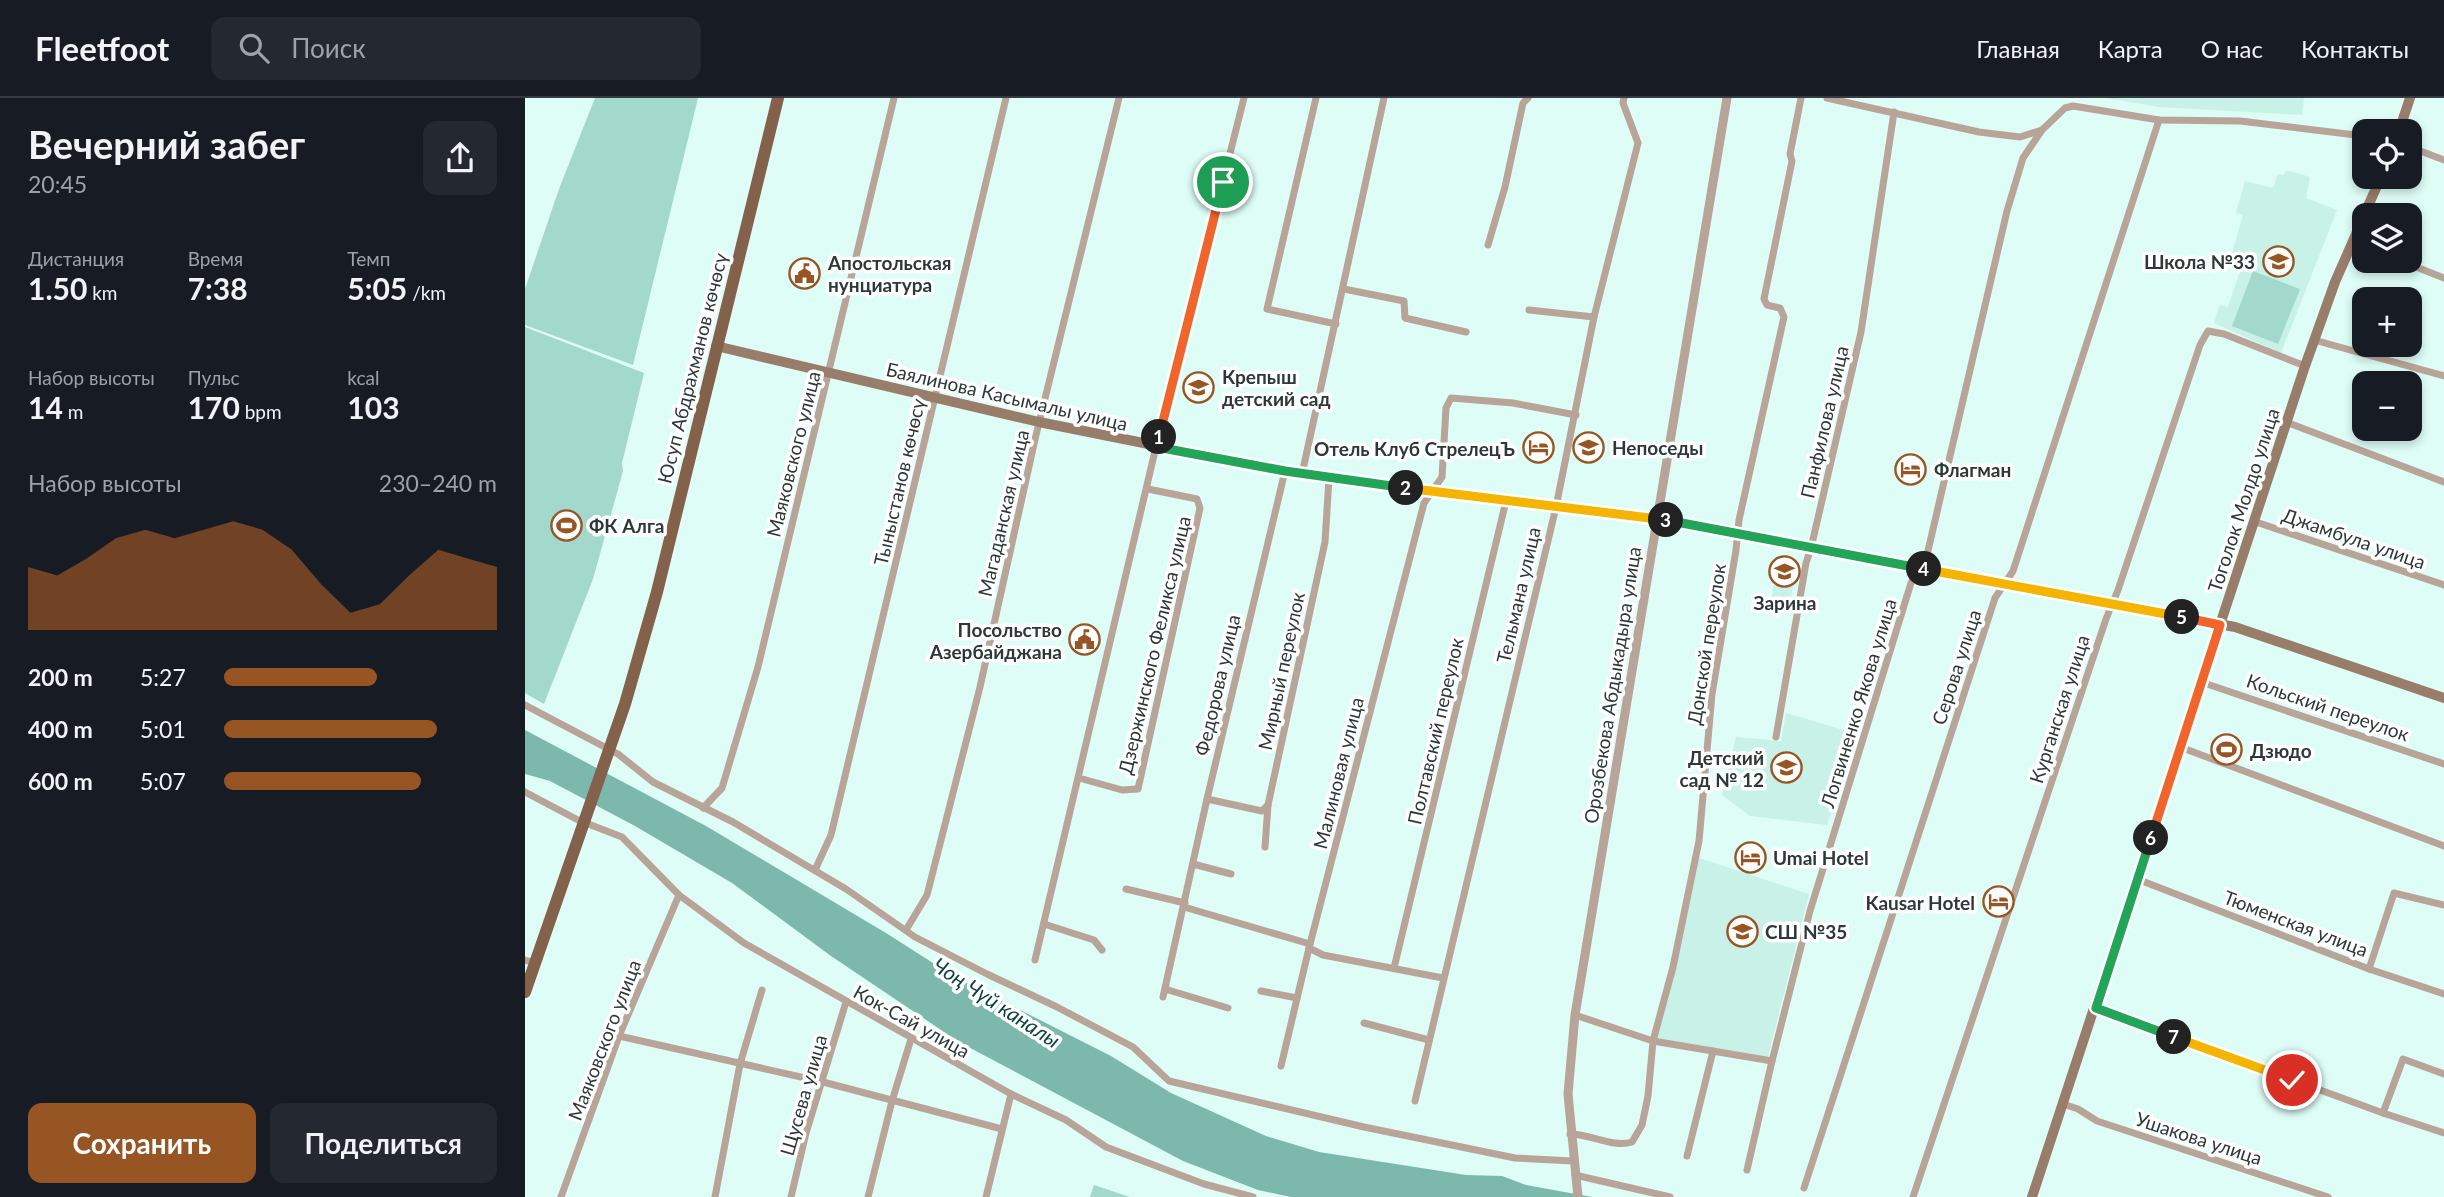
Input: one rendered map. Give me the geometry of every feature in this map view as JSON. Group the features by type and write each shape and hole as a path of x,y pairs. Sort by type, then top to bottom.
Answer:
{"main road":[{"name":"Юсуп Абдрахманов көчөсү","path":"525,992 530,962 610,749 657,592 778,98"},
{"path":"2403,119 2410,98"},
{"name":"Тоголок Молдо улица","path":"2032,1197 2305,366 2335,282 2352,254"},
{"name":"Баялинова Касымалы улица","path":"716,346 1039,422 1285,471 1657,519 2235,627 2444,698"}],"street":[{"name":"Маяковского улица","path":"703,808 722,788 758,667 894,98"},
{"name":"Тыныстанов көчөсү","path":"814,870 831,835 1006,98"},
{"name":"Магаданская улица","path":"906,930 927,895 980,687 1039,422 1119,98"},
{"path":"1035,960 1157,447 1244,98"},
{"path":"1316,98 1267,309 1336,324"},
{"path":"1302,474 1384,98"},
{"path":"1488,245 1505,187 1523,103 1528,98"},
{"name":"Тельмана улица","path":"1415,1101 1556,507 1594,317 1638,143 1623,103 1625,98"},
{"name":"Орозбекова Абдыкадыра улица","path":"1578,1197 1568,1094 1575,1016 1727,98"},
{"name":"Донской переулок","path":"1570,1133 1624,1145 1632,1142 1642,1125 1653,1041 1673,967 1699,841 1712,694 1737,534 1784,317 1780,309 1767,305 1764,299 1792,161 1790,154 1801,98"},
{"path":"1828,98 1979,132 2020,137 2042,130"},
{"path":"1878,109 1881,98"},
{"path":"2095,109 2098,98"},
{"name":"Логвиненко Якова улица","path":"1747,1170 1810,911 1911,583 1927,555 2007,211 2023,159 2042,130 2065,108 2073,106 2159,120 2240,121 2352,135"},
{"name":"Панфилова улица","path":"1776,737 1803,576 1861,332 1894,113"},
{"name":"Серова улица","path":"1804,1188 1995,598 2013,571 2159,120"},
{"path":"2422,152 2444,160"},
{"path":"2422,269 2444,278"},
{"path":"1344,289 1404,301 1405,318 1467,332"},
{"path":"1529,310 1594,317"},
{"name":"Курганская улица","path":"1913,1197 2200,345 2208,331 2224,334 2305,366"},
{"path":"2314,340 2444,376"},
{"name":"Малиновая улица","path":"1281,1066 1424,503 1442,477 1446,408 1451,398 1513,403 1576,415"},
{"path":"2287,422 2444,482"},
{"name":"Федорова улица","path":"1228,1008 1164,993 1285,471"},
{"name":"Мирный переулок","path":"1265,847 1268,805 1325,542 1329,478"},
{"name":"Дзержинского Феликса улица","path":"1079,778 1122,790 1138,789 1201,508 1197,499 1148,489"},
{"name":"Полтавский переулок","path":"1394,968 1506,501"},
{"name":"Джамбула улица","path":"2253,521 2444,585"},
{"name":"Кольский переулок","path":"2201,682 2444,764"},
{"path":"525,705 610,749 653,782 733,822 846,889 906,930 1133,1047 1168,1080 1364,1127 1515,1158 1573,1161"},
{"path":"2180,747 2444,846"},
{"name":"Кок-Сай улица","path":"525,792 586,817 622,837 679,895 744,943 1011,1094 1066,1120 1106,1147 1204,1184 1253,1197"},
{"path":"1207,799 1262,811 1268,805"},
{"path":"1193,864 1231,874"},
{"name":"Тюменская улица","path":"2137,879 2369,969 2444,994"},
{"path":"1126,889 1310,946 1323,955 1443,978"},
{"path":"2369,969 2394,893 2444,905"},
{"name":"Маяковского улица","path":"561,1197 619,1036 679,895"},
{"path":"1044,924 1094,940 1102,950"},
{"path":"715,1197 740,1064 762,990"},
{"path":"1261,991 1297,998"},
{"name":"Щусева улица","path":"791,1197 806,1133 846,1002"},
{"path":"2096,1008 2444,1133"},
{"path":"1575,1016 1653,1041 1772,1061"},
{"path":"1364,1023 1429,1040"},
{"path":"619,1036 823,1082 1002,1129"},
{"path":"868,1197 911,1038"},
{"path":"1687,1156 1713,1051"},
{"path":"2383,1113 2403,1059 2444,1074"},
{"path":"986,1197 1011,1094"},
{"name":"Ушакова улица","path":"2063,1104 2078,1109 2097,1121 2328,1197"},
{"path":"1576,1179 1670,1197"}],"shaded area":[{"path":"595,98 698,98 633,365 525,325 525,289 559,189"},
{"path":"2107,98 2304,98 2302,115 2159,107"},
{"name":"Школа №33","path":"2286,170 2310,177 2306,198 2337,210 2281,353 2214,323 2220,305 2228,307 2243,263 2234,260 2236,253 2232,253 2243,215 2236,213 2245,181 2273,188 2278,174 2284,175"},
{"path":"2253,271 2300,289 2278,344 2232,326"},
{"name":"ФК Алга","path":"525,327 644,373 622,463 623,471 593,579 544,704 525,693"},
{"path":"1779,556 1797,559 1790,604 1771,601"},
{"name":"Детский сад № 12","path":"1786,713 1857,734 1827,825 1750,816 1722,795 1736,737 1781,741"},
{"name":"СШ №35","path":"1699,858 1809,894 1768,1057 1655,1038"},
{"path":"1094,1185 1130,1197 1090,1197"}],"water":[{"name":"Чоң Чүй каналы","path":"525,730 706,826 955,977 1111,1056 1171,1093 1266,1136 1319,1152 1466,1175 1502,1176 1526,1185 1592,1197 1291,1197 1258,1190 1183,1161 959,1042 831,956 732,883 635,826 550,781 525,774"}],"place":[{"name":"Школа №33","path":"2278,261"},
{"name":"Апостольская нунциатура","path":"805,273"},
{"name":"Крепыш детский сад","path":"1199,387"},
{"name":"Непоседы","path":"1589,447"},
{"name":"Отель Клуб СтрелецЪ","path":"1538,448"},
{"name":"Флагман","path":"1911,469"},
{"name":"ФК Алга","path":"566,525"},
{"name":"Зарина","path":"1785,571"},
{"name":"Посольство Азербайджана","path":"1085,640"},
{"name":"Дзюдо","path":"2227,750"},
{"name":"Детский сад № 12","path":"1787,768"},
{"name":"Umai Hotel","path":"1750,857"},
{"name":"Kausar Hotel","path":"1998,902"},
{"name":"СШ №35","path":"1742,931"}],"route":[{"path":"1223,182 1157,447 1329,478 1657,519 2220,625 2096,1008 2292,1080"}]}
